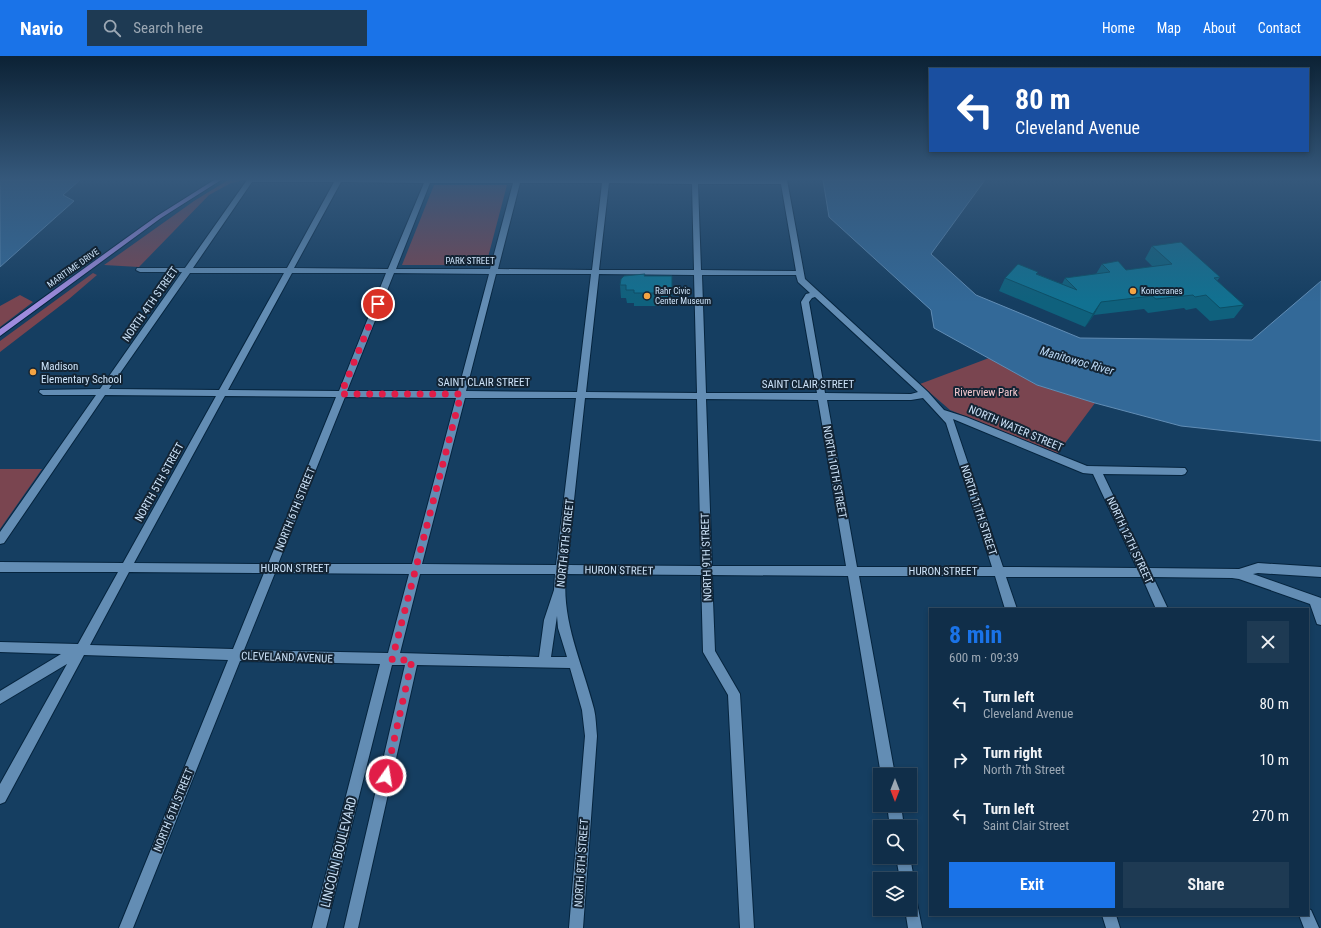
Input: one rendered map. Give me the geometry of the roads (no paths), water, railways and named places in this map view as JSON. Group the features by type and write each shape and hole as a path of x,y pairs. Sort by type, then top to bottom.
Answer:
{"main road":[{"name":"MARITIME DRIVE","path":"0,333 154,221"}],"street":[{"name":"NORTH 4TH STREET","path":"0,540 222,221"},
{"name":"NORTH 5TH STREET","path":"0,797 316,221"},
{"name":"NORTH 6TH STREET","path":"126,928 412,221"},
{"name":"LINCOLN BOULEVARD","path":"319,928 389,660 416,568 506,221"},
{"name":"NORTH 8TH STREET","path":"576,928 591,736 588,710 564,628 559,588 601,221"},
{"name":"NORTH 9TH STREET","path":"696,221 706,571 710,652 734,694 747,928"},
{"path":"790,221 800,280 815,294"},
{"name":"PARK STREET","path":"140,270 799,273"},
{"name":"NORTH WATER STREET","path":"815,294 944,413 963,419 1086,470 1182,472"},
{"name":"NORTH 10TH STREET","path":"815,294 808,296 806,302 887,768"},
{"name":"SAINT CLAIR STREET","path":"43,392 911,397 925,394"},
{"name":"NORTH 11TH STREET","path":"944,413 950,422 1011,608"},
{"name":"NORTH 12TH STREET","path":"1097,471 1162,608"},
{"name":"HURON STREET","path":"0,566 706,571 999,571 1239,574"},
{"path":"1239,574 1258,568 1321,572"},
{"path":"1239,574 1318,602 1321,620"},
{"path":"544,663 550,620 559,588"},
{"name":"CLEVELAND AVENUE","path":"0,646 389,660 574,664"},
{"path":"0,698 81,649"},
{"path":"351,928 412,660"},
{"path":"913,916 915,928"},
{"path":"1109,916 1113,928"},
{"path":"1306,916 1312,928"}],"water":[{"path":"0,221 52,221 0,267"},
{"name":"Manitowoc River","path":"833,221 955,221 931,254 976,295 1080,338 1252,340 1321,281 1321,441 1181,426 1095,403 1037,385 934,328 931,310"}],"place":[{"name":"Konecranes","path":"1133,291"},
{"name":"Rahr Civic Center Museum","path":"647,296"},
{"name":"Madison Elementary School","path":"33,372"}],"park label":[{"name":"Riverview Park","path":"986,392"}]}
